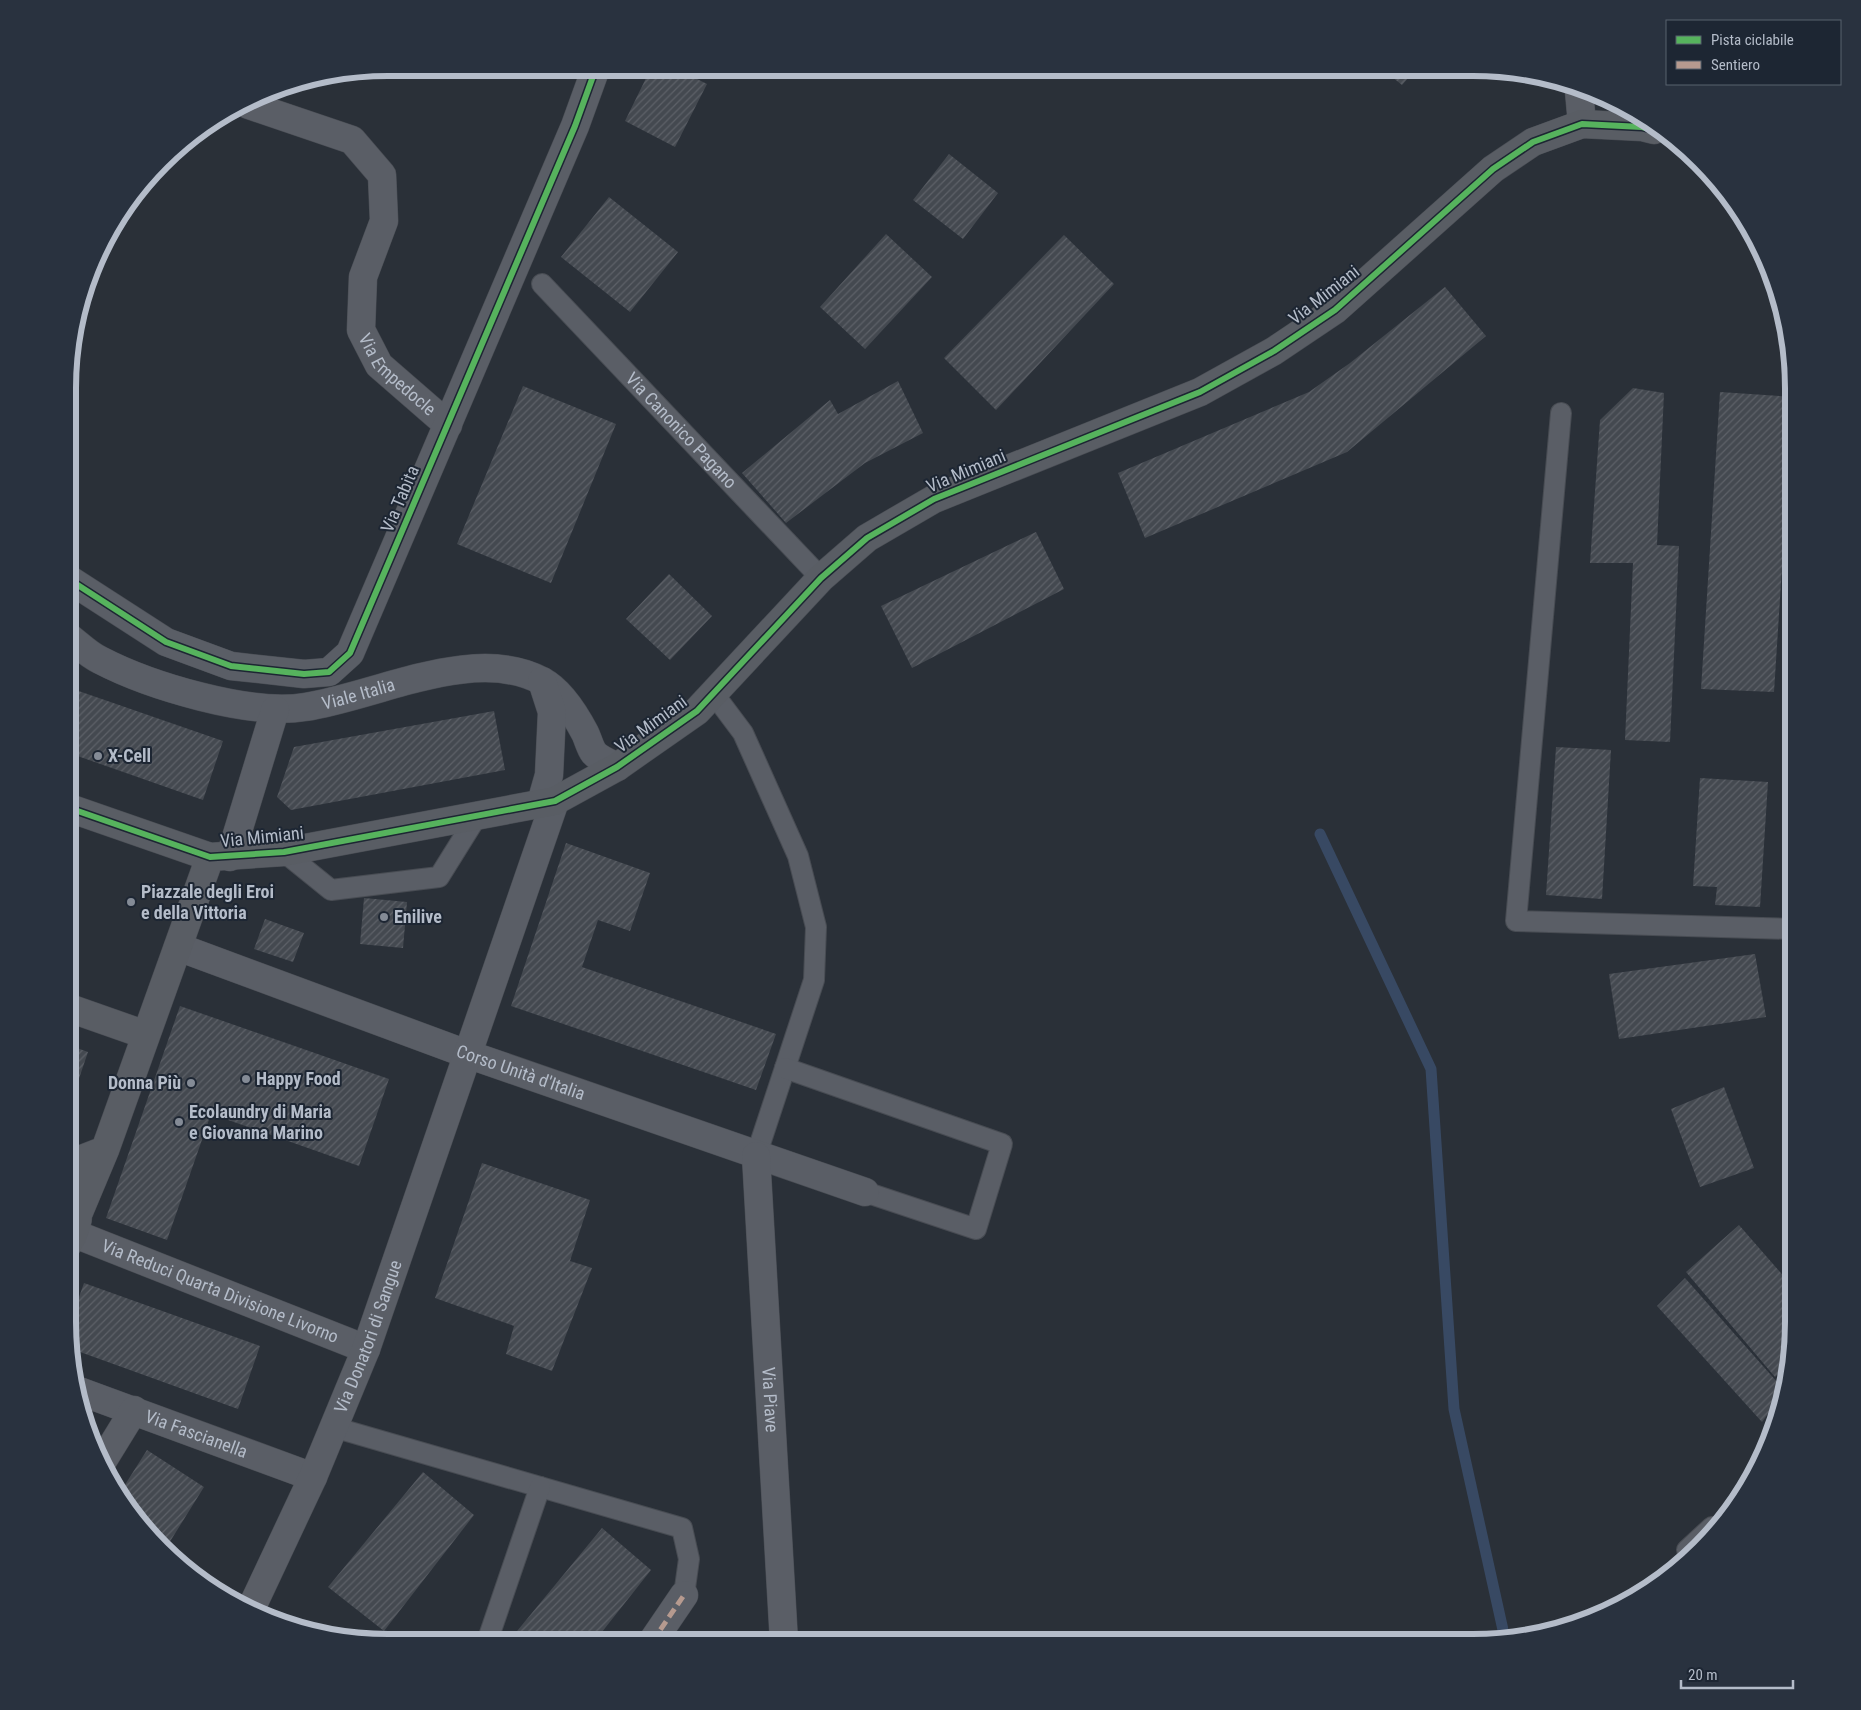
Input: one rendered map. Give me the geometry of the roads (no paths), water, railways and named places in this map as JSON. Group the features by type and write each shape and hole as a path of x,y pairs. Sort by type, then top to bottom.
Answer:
{"street":[{"name":"Via Tabita","path":"76,584 166,642 231,666 304,674 329,672 350,653 575,126 593,76"},
{"path":"1579,95 1582,124"},
{"name":"Via Empedocle","path":"253,107 352,140 382,174 384,221 363,278 362,330 380,365 448,425"},
{"name":"Via Mimiani","path":"220,857 284,852 548,802 617,767 697,711 821,578 868,538 934,500 1200,392 1274,351 1335,310 1493,169 1533,142 1582,124 1643,127"},
{"name":"Viale Italia","path":"76,643 99,660 145,679 195,694 276,710 306,707 452,671 489,668 512,671 542,681 573,711 594,754 617,767"},
{"name":"Via Donatori di Sangue","path":"254,1603 313,1476 366,1349 467,1054 548,802 552,712 542,681"},
{"path":"76,1225 178,947 220,857 276,710"},
{"path":"76,810 220,857"},
{"name":"Corso Unità d'Italia","path":"178,947 467,1054 756,1156 865,1192"},
{"path":"76,1010 146,1035"},
{"path":"76,1161 105,1150"},
{"name":"Via Piave","path":"756,1156 784,1634"},
{"name":"Via Reduci Quarta Divisione Livorno","path":"76,1231 366,1349"},
{"name":"Via Fascianella","path":"84,1393 313,1476"},
{"path":"106,1455 134,1410"},
{"path":"657,1634 684,1595"}],"lane":[{"name":"Via Canonico Pagano","path":"542,284 821,578"},
{"path":"1561,413 1516,920 1785,929"},
{"path":"713,693 743,733 798,856 816,927 814,980 756,1156"},
{"path":"284,852 331,890 439,877 477,816"},
{"path":"785,1068 1002,1144 976,1229 865,1192"},
{"path":"334,1427 682,1528 689,1559 684,1595"},
{"path":"490,1634 540,1487"}],"waterway":[{"path":"1320,834 1431,1069 1454,1409 1503,1632"}],"place":[{"name":"X-Cell","path":"98,756"},
{"name":"Piazzale degli Eroi e della Vittoria","path":"131,902"},
{"name":"Enilive","path":"384,917"},
{"name":"Happy Food","path":"246,1079"},
{"name":"Donna Più","path":"191,1083"},
{"name":"Ecolaundry di Maria e Giovanna Marino","path":"179,1122"}]}
